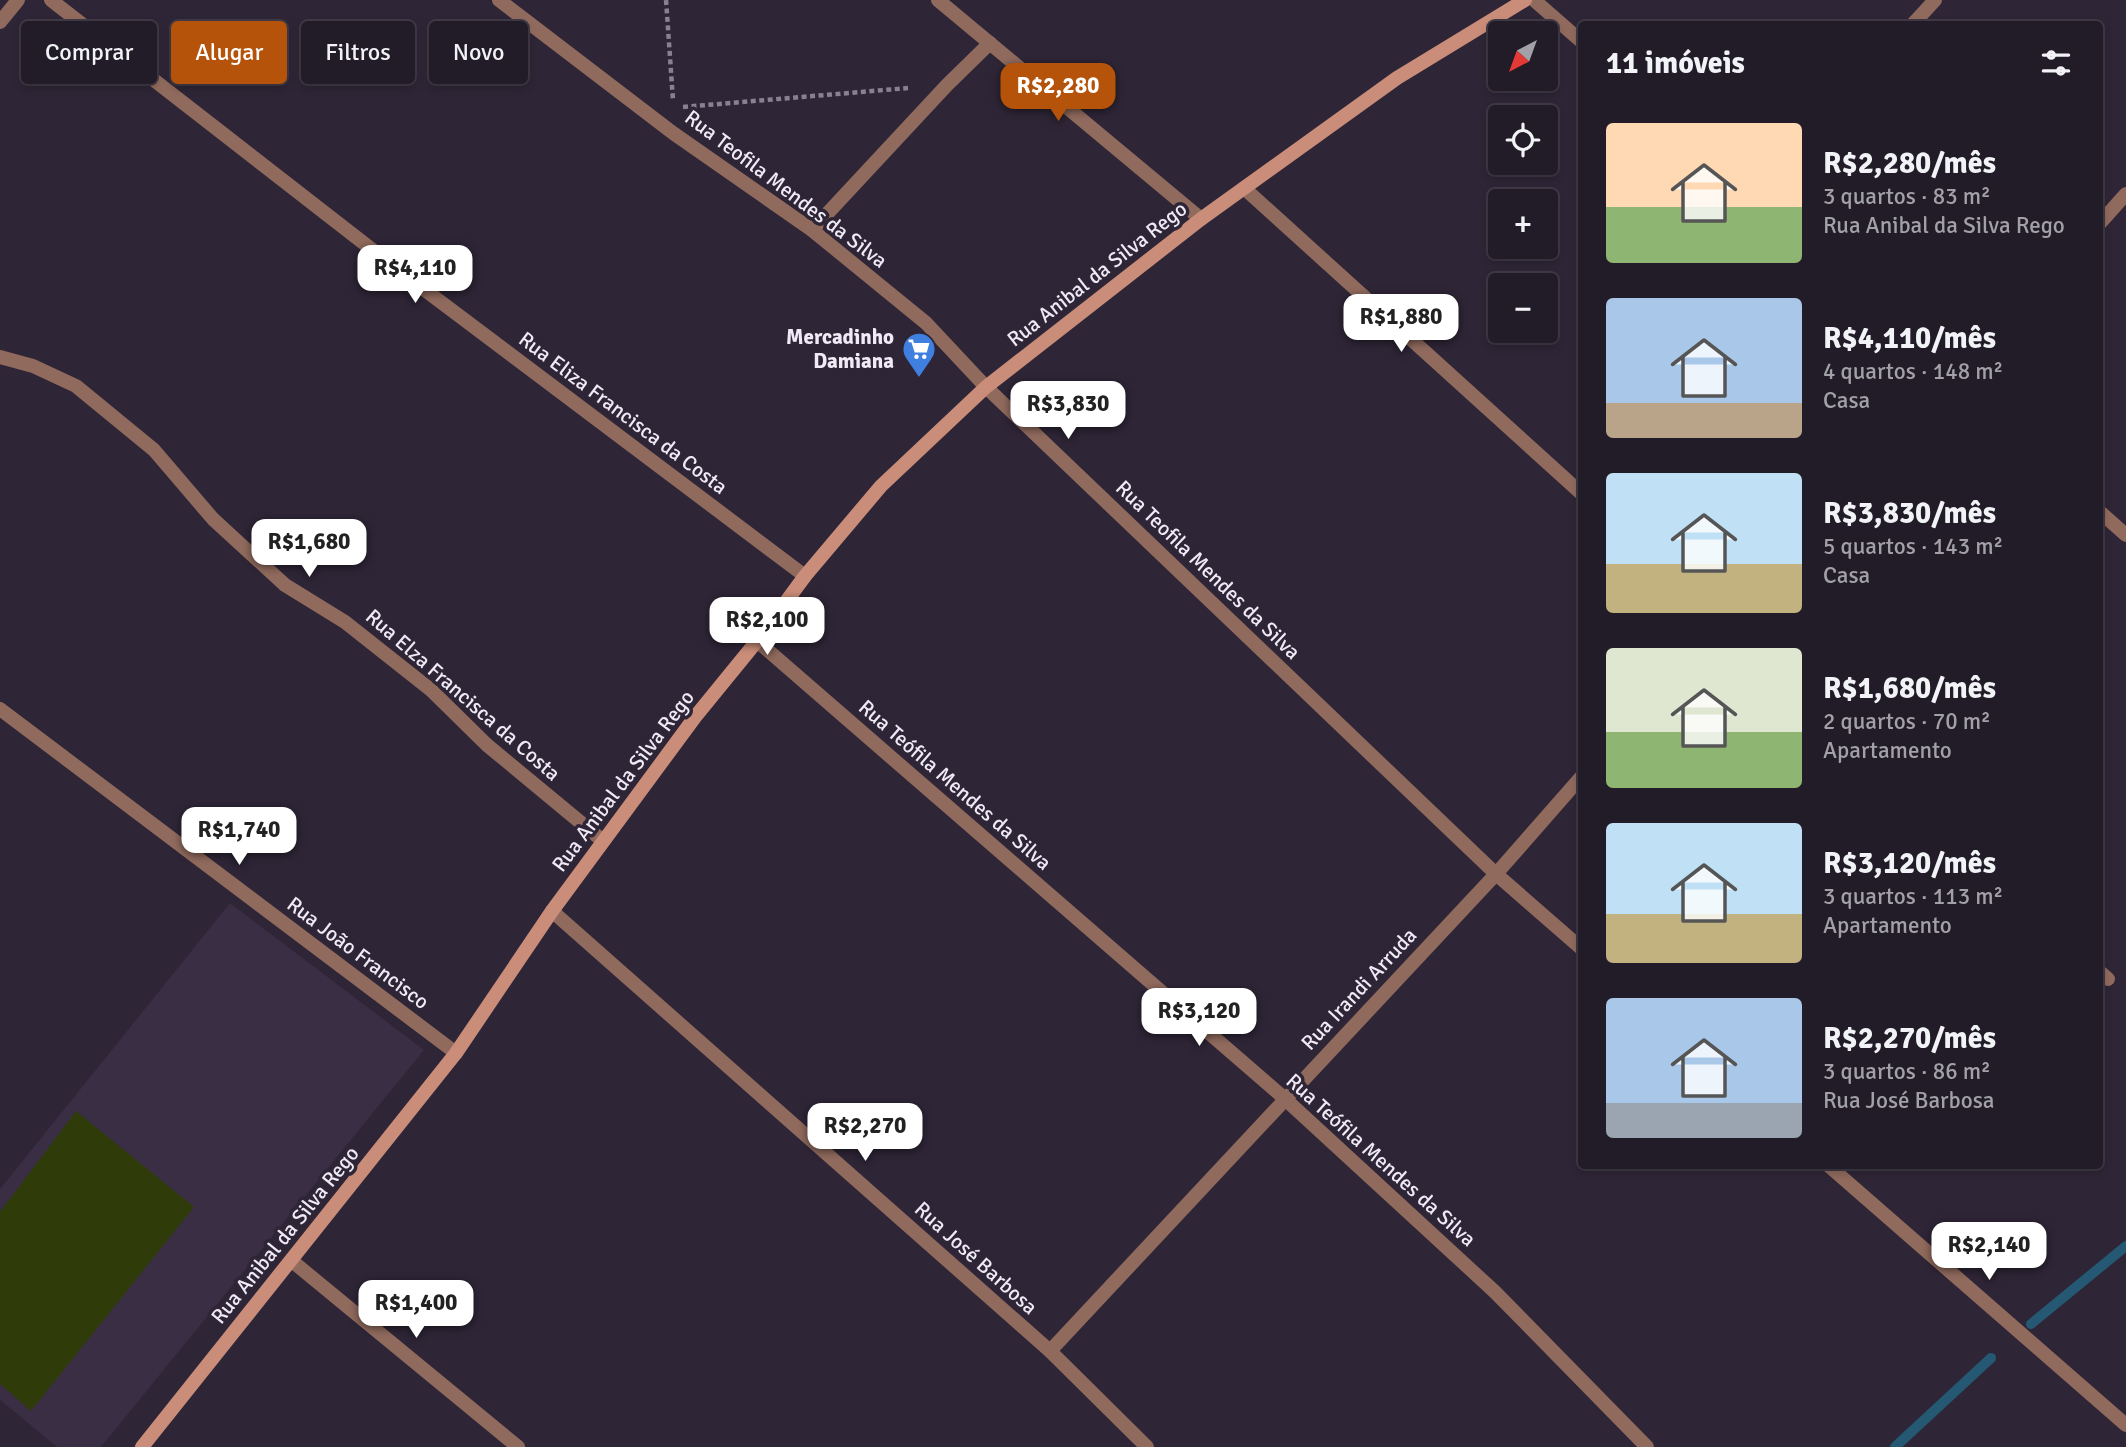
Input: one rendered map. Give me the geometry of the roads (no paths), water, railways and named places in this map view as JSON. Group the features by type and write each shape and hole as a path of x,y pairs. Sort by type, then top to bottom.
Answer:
{"main road":[{"name":"Rua Anibal da Silva Rego","path":"142,1447 456,1053 552,911 695,717 757,641 805,576 881,486 986,387 1201,219 1396,78 1525,0"}],"street":[{"path":"0,22 18,0"},
{"name":"Rua Eliza Francisca da Costa","path":"51,0 397,269 805,576"},
{"name":"Rua Teofila Mendes da Silva","path":"499,0 673,132 812,230 926,323 986,387 1496,874 1578,945"},
{"path":"938,0 1201,219"},
{"path":"1534,0 1578,38"},
{"path":"1916,21 1935,0"},
{"path":"812,230 947,85 990,43"},
{"path":"1244,188 1578,490"},
{"path":"2103,220 2126,194"},
{"name":"Rua Elza Francisca da Costa","path":"0,357 33,366 76,386 154,450 213,519 285,584 345,622 431,690 487,746 603,841"},
{"path":"2103,515 2126,535"},
{"name":"Rua Teófila Mendes da Silva","path":"757,641 1284,1098 1495,1292 1647,1447"},
{"name":"Rua João Francisco","path":"0,709 456,1053"},
{"name":"Rua Irandi Arruda","path":"1050,1351 1496,874 1578,781"},
{"name":"Rua José Barbosa","path":"552,911 1050,1351 1147,1447"},
{"path":"1832,1169 2126,1425"},
{"path":"292,1261 519,1447"}],"waterway":[{"path":"2031,1324 2126,1246"},
{"path":"1895,1447 1991,1358"}],"place":[{"name":"Mercadinho Damiana","path":"919,379"}]}
